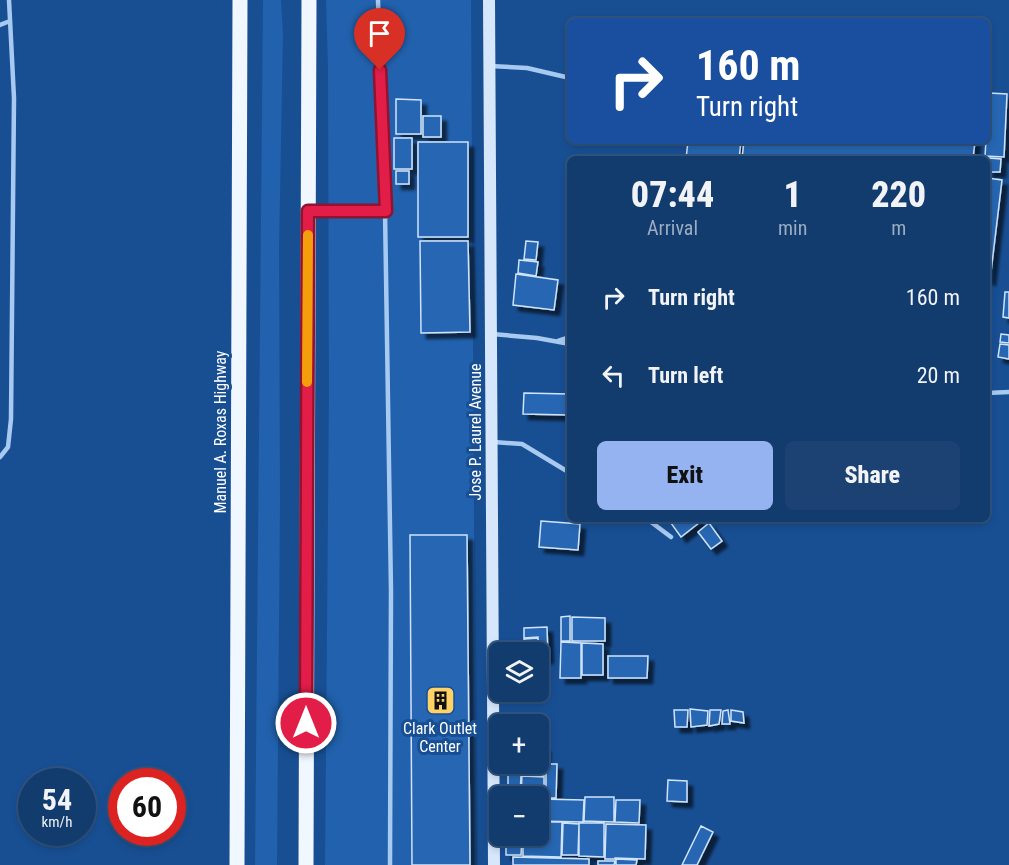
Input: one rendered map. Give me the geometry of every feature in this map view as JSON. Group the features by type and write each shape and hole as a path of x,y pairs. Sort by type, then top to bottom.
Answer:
{"main road":[{"name":"Manuel A. Roxas Highway","path":"237,865 240,0"},
{"path":"306,865 309,0"}],"street":[{"name":"Jose P. Laurel Avenue","path":"489,0 494,865"}],"lane":[{"path":"0,457 8,447 11,419 14,98 9,0"},
{"path":"378,0 386,211 391,591 390,865"},
{"path":"0,24 10,21"},
{"path":"490,66 527,68 567,77"},
{"path":"308,211 386,211"},
{"path":"492,334 567,344"},
{"path":"557,342 567,338"},
{"path":"990,393 1009,392"},
{"path":"492,441 522,444 567,471"},
{"path":"651,522 671,537"}],"shaded area":[{"path":"263,0 281,0 283,34 279,248 280,501 277,865 255,865"},
{"path":"326,0 471,0 476,865 325,865 329,393"}],"building":[{"path":"990,93 1007,94 1004,157 985,156 986,144 990,144"},
{"path":"396,99 421,100 421,134 396,134"},
{"path":"423,116 441,116 441,137 423,137"},
{"path":"394,138 412,138 412,169 394,169"},
{"path":"418,142 468,142 468,237 418,237"},
{"path":"688,144 741,144 739,156 686,156"},
{"path":"744,144 975,144 973,156 742,156"},
{"path":"990,158 1001,159 1000,172 990,172"},
{"path":"396,171 409,171 409,184 396,184"},
{"path":"990,178 1002,180 990,280"},
{"path":"420,241 468,241 470,332 421,333"},
{"path":"526,241 538,242 536,260 524,259"},
{"path":"519,260 538,262 536,276 518,273"},
{"path":"516,274 558,280 554,310 513,305"},
{"path":"1005,292 1009,292 1009,318 1003,317"},
{"path":"1001,334 1009,335 1009,343 1000,342"},
{"path":"1000,344 1009,345 1009,359 998,357"},
{"path":"524,393 567,394 567,415 523,414"},
{"path":"541,521 580,524 578,550 539,547"},
{"path":"670,522 700,522 681,537"},
{"path":"709,523 722,541 711,549 698,532"},
{"name":"Clark Outlet Center","path":"410,535 467,535 470,865 412,865"},
{"path":"570,616 570,641 561,641 561,617"},
{"path":"572,617 605,618 605,641 572,641"},
{"path":"547,627 547,642 538,642 538,637 524,638 524,628"},
{"path":"538,638 538,642 524,642 524,639"},
{"path":"561,642 581,643 581,678 560,678"},
{"path":"582,643 603,644 603,675 582,675"},
{"path":"608,656 648,656 647,678 608,678"},
{"path":"690,709 708,711 707,725 691,727"},
{"path":"674,710 688,710 687,727 675,727"},
{"path":"710,710 721,710 719,724 709,726"},
{"path":"728,710 730,724 722,724 723,711"},
{"path":"731,710 743,712 744,723 731,721"},
{"path":"549,764 557,764 556,798 549,798 549,786 546,786"},
{"path":"508,774 521,775 520,786 508,786"},
{"path":"521,774 544,774 544,776"},
{"path":"522,776 544,777 544,786 522,786"},
{"path":"668,780 687,781 687,802 667,801"},
{"path":"585,797 614,797 614,822 584,821"},
{"path":"549,799 584,800 583,822 549,821"},
{"path":"616,800 640,800 639,823 615,822"},
{"path":"549,822 562,822 561,857 523,856 523,846 549,846"},
{"path":"563,823 579,824 578,855 562,855"},
{"path":"579,823 604,823 604,857 579,856"},
{"path":"606,824 646,825 645,859 605,859"},
{"path":"701,826 713,832 697,865 682,865"},
{"path":"506,846 521,846 521,855 506,855"},
{"path":"513,857 589,859 589,865 513,865"},
{"path":"616,859 637,860 636,865 616,865"},
{"path":"598,861 615,861 614,865 598,865"}],"slow traffic":[{"path":"307,382 308,235"}],"place":[{"name":"Clark Outlet Center","path":"440,700"}],"route":[{"path":"306,723 308,211 386,211 380,70"}]}
